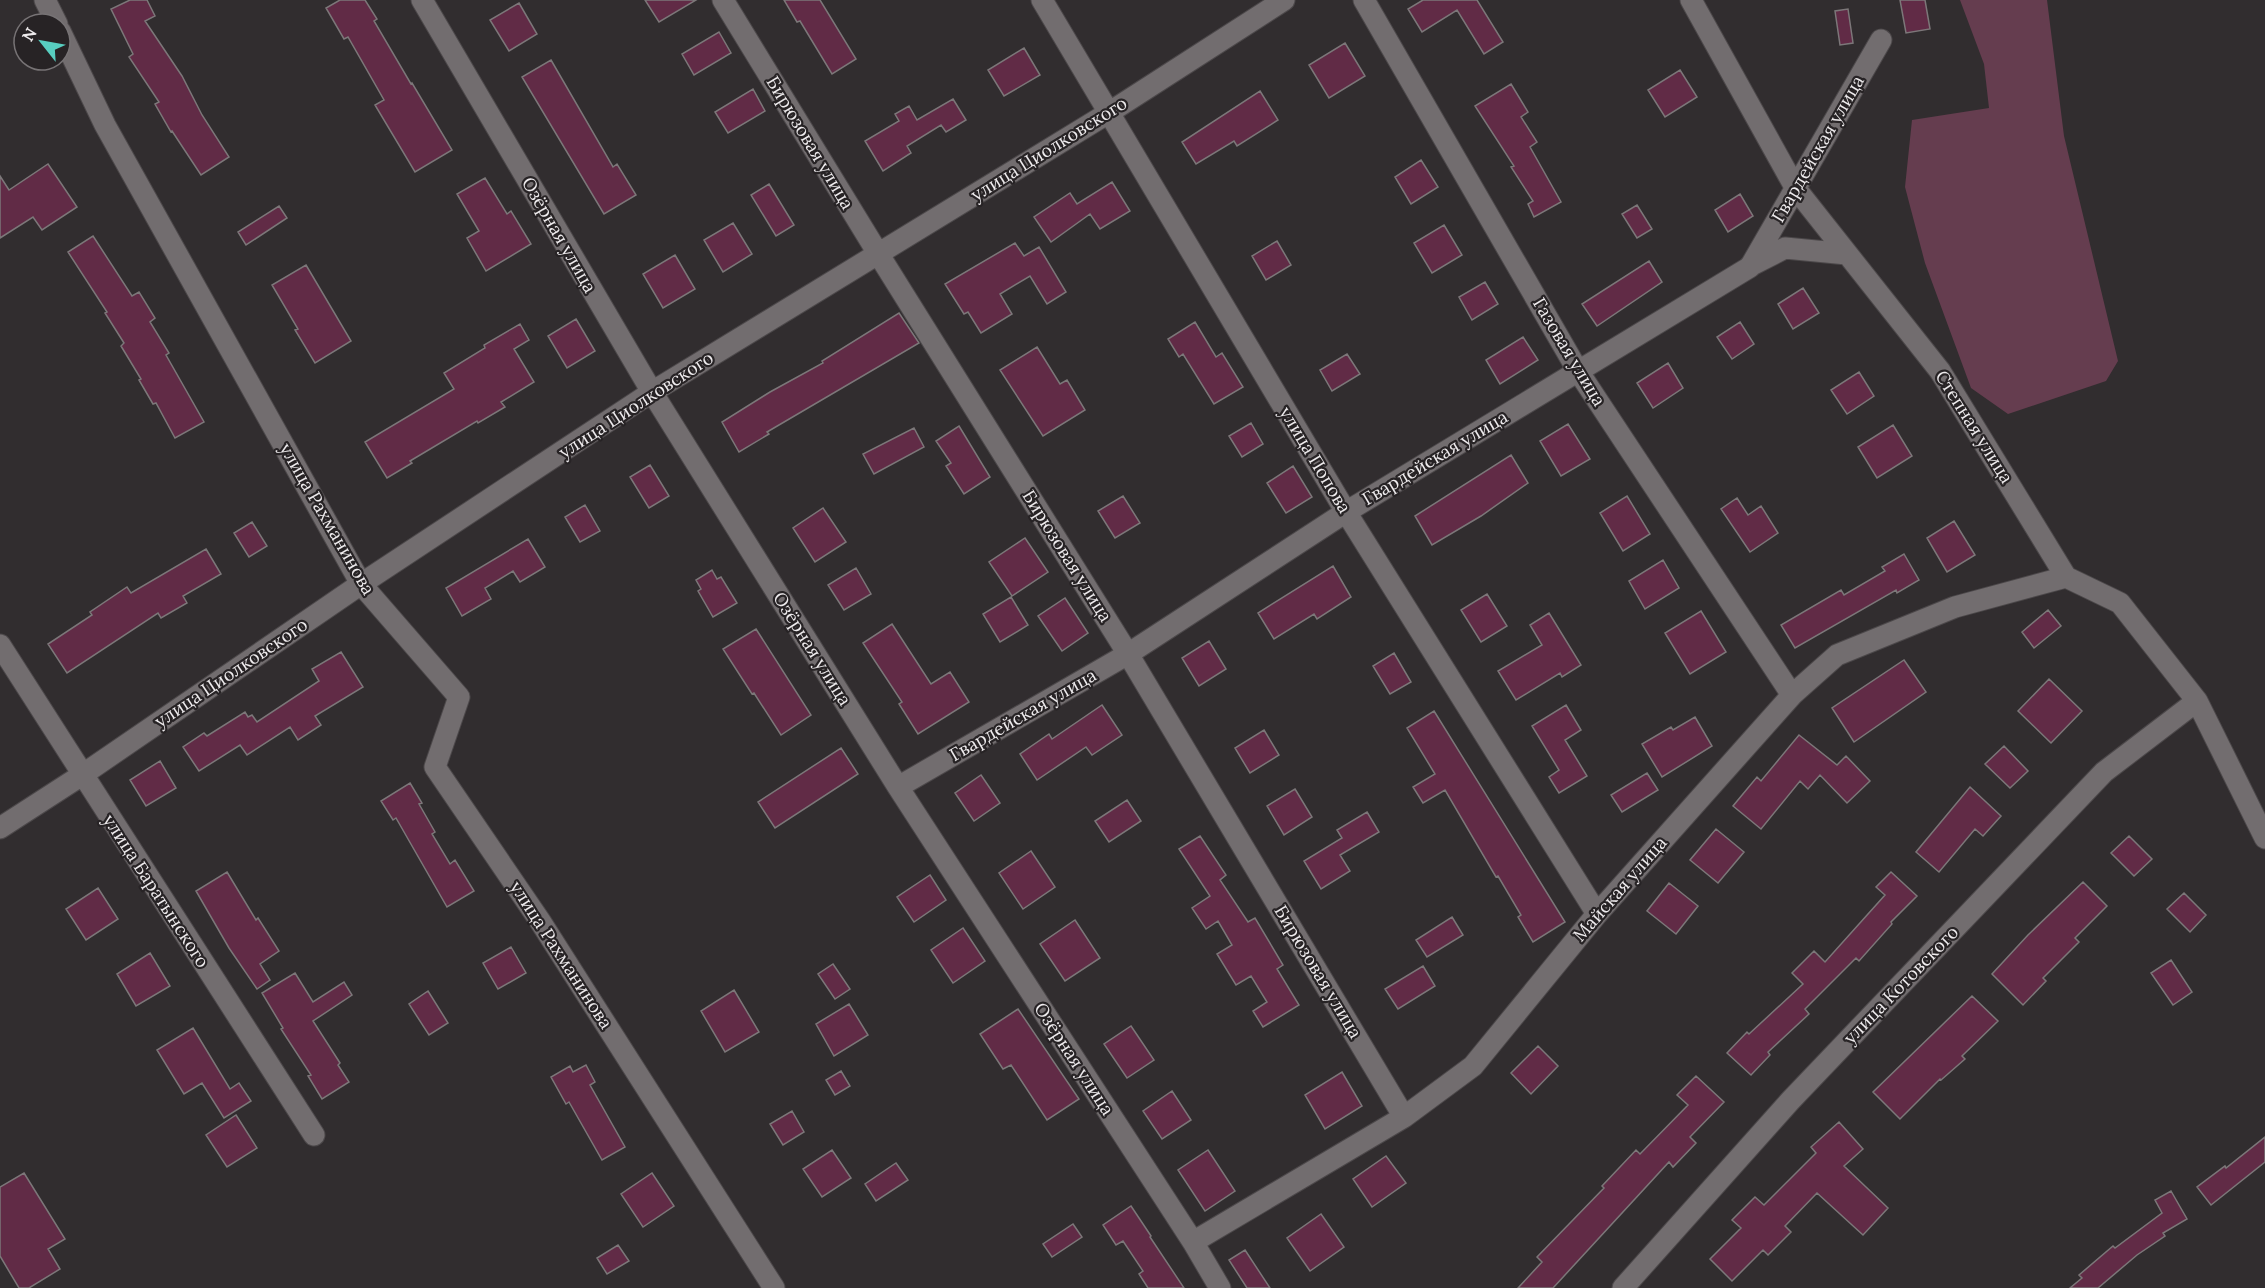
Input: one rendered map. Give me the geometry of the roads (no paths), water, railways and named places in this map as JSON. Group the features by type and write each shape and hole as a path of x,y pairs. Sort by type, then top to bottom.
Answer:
{"street":[{"name":"Озёрная улица","path":"422,0 652,392 898,787 1193,1242 1220,1288"},
{"name":"Бирюзовая улица","path":"723,0 1128,654 1404,1117"},
{"name":"улица Попова","path":"1042,0 1346,512 1597,914"},
{"name":"улица Циолковского","path":"0,828 82,776 361,584 652,392 1110,112 1284,0"},
{"name":"Газовая улица","path":"1364,0 1578,371 1792,694"},
{"name":"Степная улица","path":"1691,0 1796,189 1940,372 2066,577"},
{"name":"Гвардейская улица","path":"898,787 1128,654 1346,512 1750,267 1881,40"},
{"name":"улица Рахманинова","path":"72,55 111,135 361,584 459,697 435,767 540,921 774,1288"},
{"path":"1750,267 1785,248 1847,254"},
{"path":"2066,577 2120,603 2197,701 2265,838"},
{"name":"Майская улица","path":"1193,1242 1404,1117 1473,1066 1597,914 1792,694 1838,655 1955,607 2066,577"},
{"name":"улица Баратынского","path":"0,645 314,1135"},
{"name":"улица Котовского","path":"1623,1288 1790,1101 2104,772 2197,701"}]}
